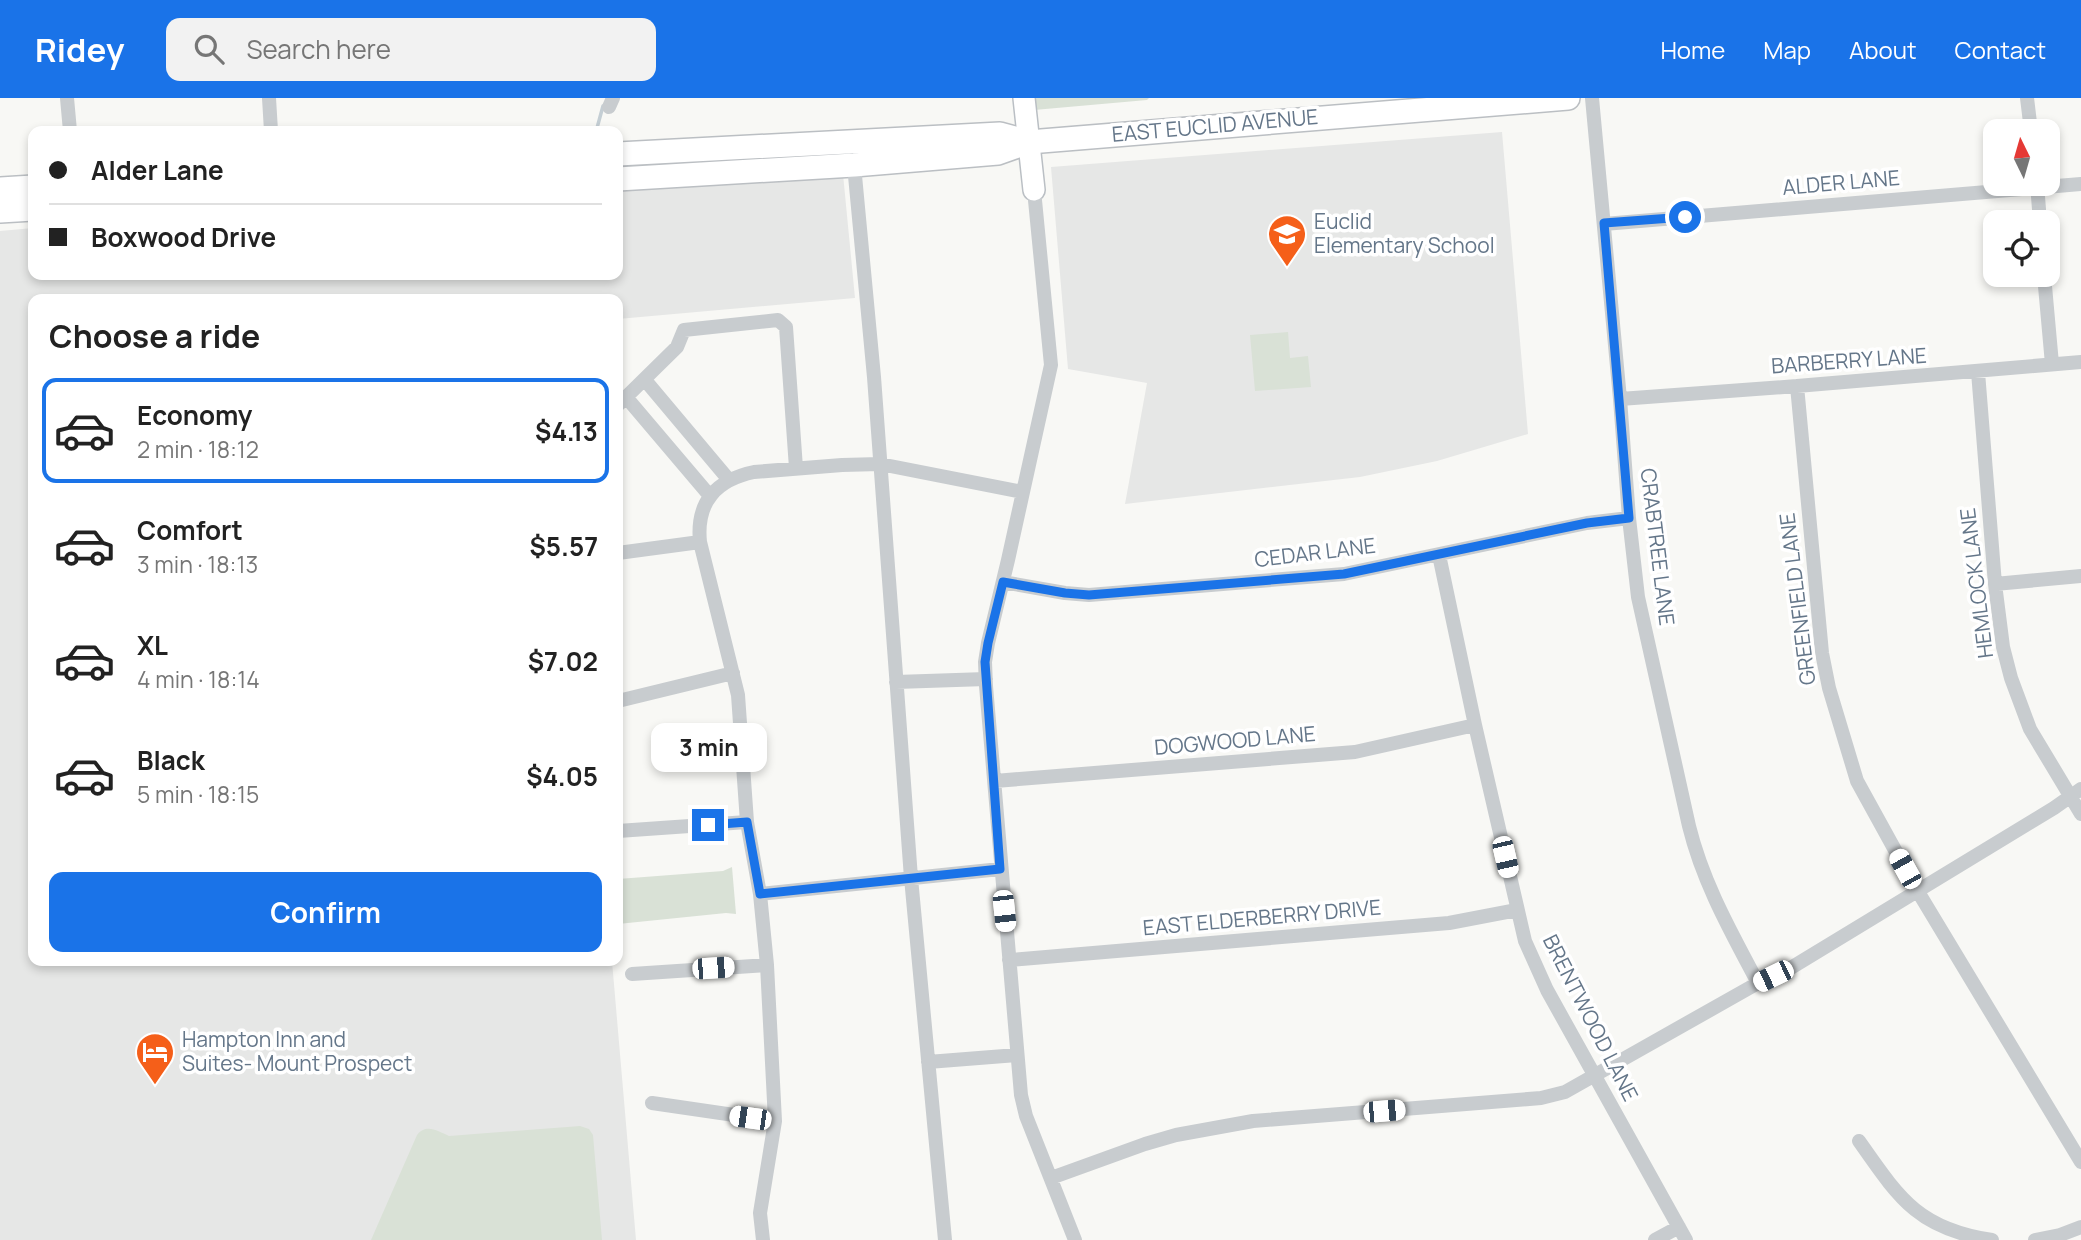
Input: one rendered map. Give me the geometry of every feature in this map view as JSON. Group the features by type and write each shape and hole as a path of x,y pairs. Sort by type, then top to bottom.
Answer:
{"main road":[{"name":"EAST EUCLID AVENUE","path":"623,179 854,165 998,153 1029,142 1568,98"},
{"name":"EAST EUCLID AVENUE","path":"623,154 1000,134 1029,142"},
{"path":"0,189 28,187"},
{"path":"0,211 28,209"}],"street":[{"path":"67,98 70,126"},
{"path":"269,98 271,126"},
{"path":"1024,98 1051,365 985,662 1000,869 1021,1095 1026,1116 1075,1240"},
{"name":"CRABTREE LANE","path":"1592,98 1629,518 1642,614 1692,839 1714,899 1758,984"},
{"path":"2027,98 2030,119"},
{"path":"854,165 874,377 911,878 945,1240"},
{"name":"ALDER LANE","path":"2060,185 2081,184"},
{"name":"ALDER LANE","path":"1604,223 1983,191"},
{"path":"2045,287 2052,364"},
{"path":"623,400 677,347 684,330 778,320 786,327 796,468"},
{"name":"BARBERRY LANE","path":"1620,399 2081,362"},
{"name":"HEMLOCK LANE","path":"1978,372 1995,584 2003,647 2030,729 2076,793 2081,814"},
{"path":"645,380 729,480"},
{"name":"GREENFIELD LANE","path":"1797,386 1818,623 1829,688 1857,781 1917,890 2081,1162"},
{"path":"623,402 710,496"},
{"path":"763,1240 760,1213 775,1121 767,965 760,894 747,822 738,695 700,542 699,522 702,508 719,486 754,472 854,464 880,464 1023,492"},
{"name":"CEDAR LANE","path":"1003,582 1089,595 1344,574 1587,523 1629,518"},
{"path":"623,552 700,542"},
{"name":"BRENTWOOD LANE","path":"1440,555 1475,724 1525,941 1534,965 1682,1234"},
{"path":"1995,584 2081,576"},
{"path":"623,700 733,673"},
{"path":"896,682 986,679"},
{"name":"DOGWOOD LANE","path":"995,781 1355,752 1475,724"},
{"path":"1051,1178 1145,1144 1210,1128 1253,1121 1541,1098 1565,1092 1789,969 2076,793"},
{"path":"623,831 747,822"},
{"path":"760,894 1000,869"},
{"name":"EAST ELDERBERRY DRIVE","path":"1009,960 1449,923 1517,910"},
{"path":"632,974 767,965"},
{"path":"928,1062 1017,1055"},
{"path":"652,1103 775,1121"},
{"path":"1859,1141 1894,1191 1917,1212 1956,1232 1992,1240"},
{"path":"2035,1240 2081,1227"},
{"path":"1656,1240 1682,1234"}],"shaded area":[{"path":"1033,98 1149,98 1034,110"},
{"name":"Euclid Elementary School","path":"1502,132 1528,434 1437,461 1360,477 1125,504 1147,383 1068,369 1051,167"},
{"path":"843,174 855,298 623,319 623,294 28,294 28,966 612,966 636,1240 0,1240 0,231 28,228 28,280 623,280 623,185"},
{"path":"1288,332 1290,358 1308,356 1311,387 1255,391 1250,335"},
{"path":"732,867 736,914 623,923 623,879 723,871"},
{"path":"580,1126 589,1129 593,1135 602,1240 371,1240 417,1135 424,1129 432,1129 449,1136"}],"waterway":[{"path":"598,126 603,106"}],"place":[{"name":"Euclid Elementary School","path":"1287,268"},
{"name":"Hampton Inn and Suites- Mount Prospect","path":"155,1086"}],"route":[{"path":"708,825 747,822 760,894 1000,869 985,662 1003,582 1089,595 1344,574 1587,523 1629,518 1604,223 1685,217"}]}
